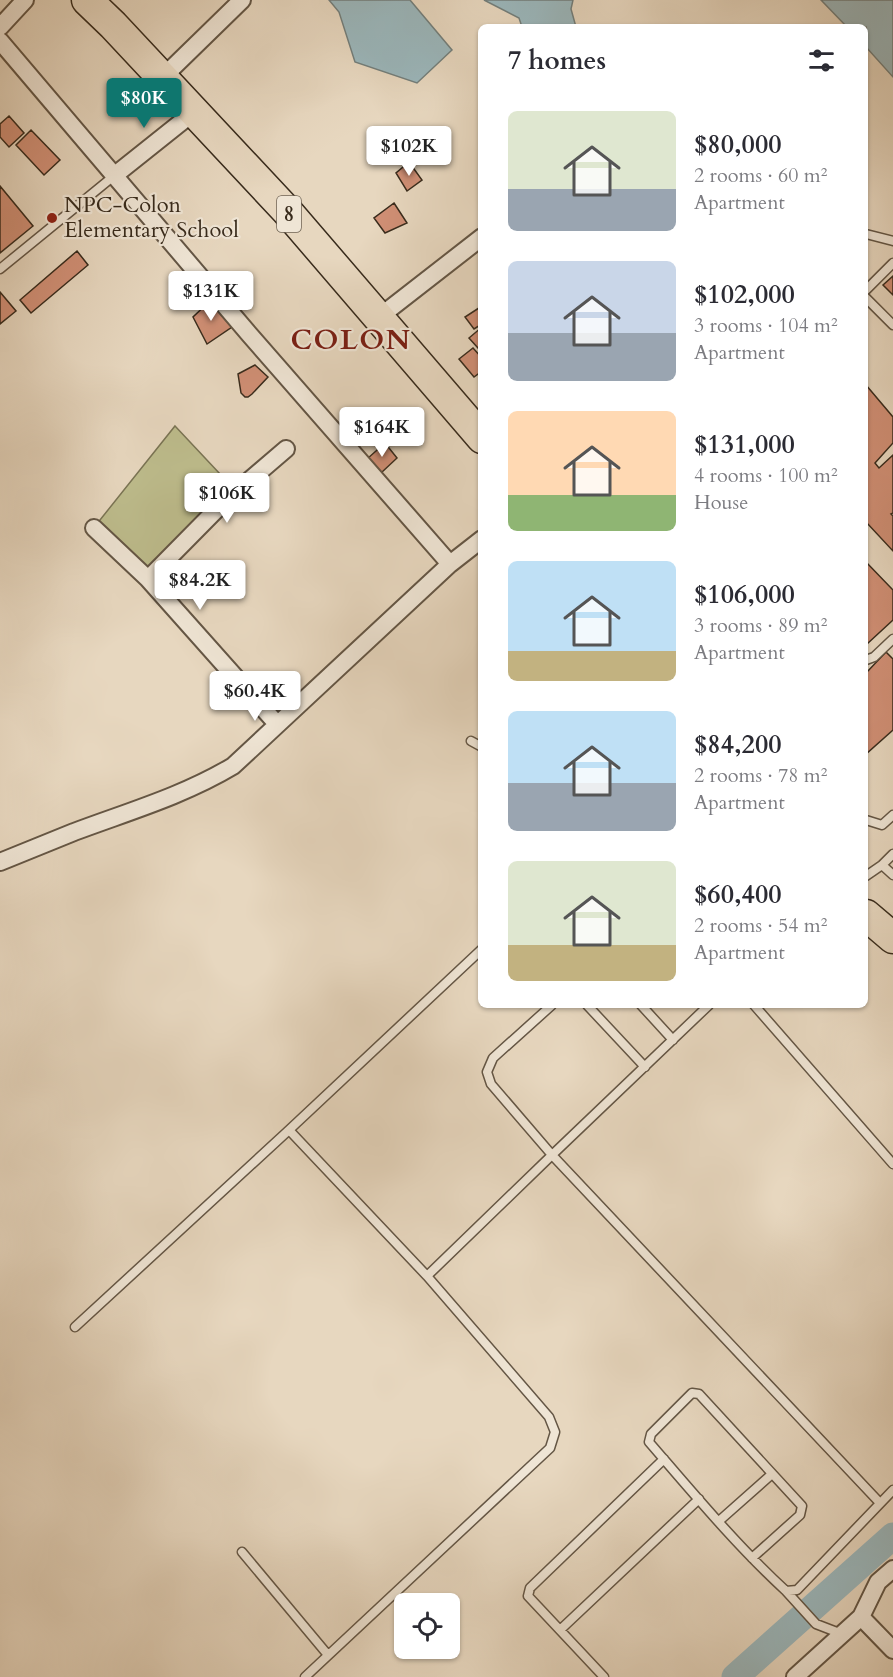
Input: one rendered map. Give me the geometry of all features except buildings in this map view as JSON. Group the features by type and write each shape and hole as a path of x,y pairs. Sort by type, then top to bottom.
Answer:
{"highway":[{"name":"8","path":"87,0 287,212 478,433"},
{"path":"868,917 893,938"}],"street":[{"path":"0,27 25,0"},
{"path":"162,78 242,0"},
{"path":"0,41 249,334 450,564"},
{"path":"115,175 194,112"},
{"path":"378,318 478,240"},
{"path":"148,579 223,503 286,449"},
{"path":"94,528 148,579 277,724"},
{"path":"0,862 73,832 144,808 212,779 232,766 450,564 478,542"},
{"path":"802,1674 861,1617 878,1582 893,1569"},
{"path":"861,1617 893,1650"}],"lane":[{"path":"0,269 115,175"},
{"path":"868,235 893,241"},
{"path":"868,288 893,263"},
{"path":"868,300 893,326"},
{"path":"868,659 893,639"},
{"path":"471,741 478,745"},
{"path":"868,821 882,825 893,814"},
{"path":"868,875 893,854"},
{"path":"882,865 893,875"},
{"path":"75,1327 478,953"},
{"path":"549,1008 493,1058 487,1072 491,1084 552,1155 880,1503"},
{"path":"590,1008 645,1067"},
{"path":"644,1008 673,1040"},
{"path":"427,1276 706,1008"},
{"path":"757,1008 893,1164"},
{"path":"289,1130 427,1276 549,1418 555,1432 550,1448 307,1676"},
{"path":"752,1558 800,1515 802,1506 699,1394 692,1393 651,1434 649,1442 752,1558 816,1624 842,1634"},
{"path":"604,1677 528,1596 530,1588 664,1459"},
{"path":"719,1521 772,1474"},
{"path":"786,1592 797,1590 893,1490"},
{"path":"560,1630 699,1499"},
{"path":"242,1552 328,1655"}],"shaded area":[{"path":"175,426 235,490 135,578 92,530"}],"water":[{"path":"329,0 410,0 452,50 417,83 355,62 339,12"},
{"path":"484,0 573,0 571,9 575,24 521,24 519,18"},
{"path":"821,0 893,0 893,77 868,49 868,24 844,24"}],"waterway":[{"path":"735,1677 893,1536"}],"place":[{"name":"NPC-Colon Elementary School","path":"52,218"}],"district":[{"name":"COLON","path":"351,340"}]}
